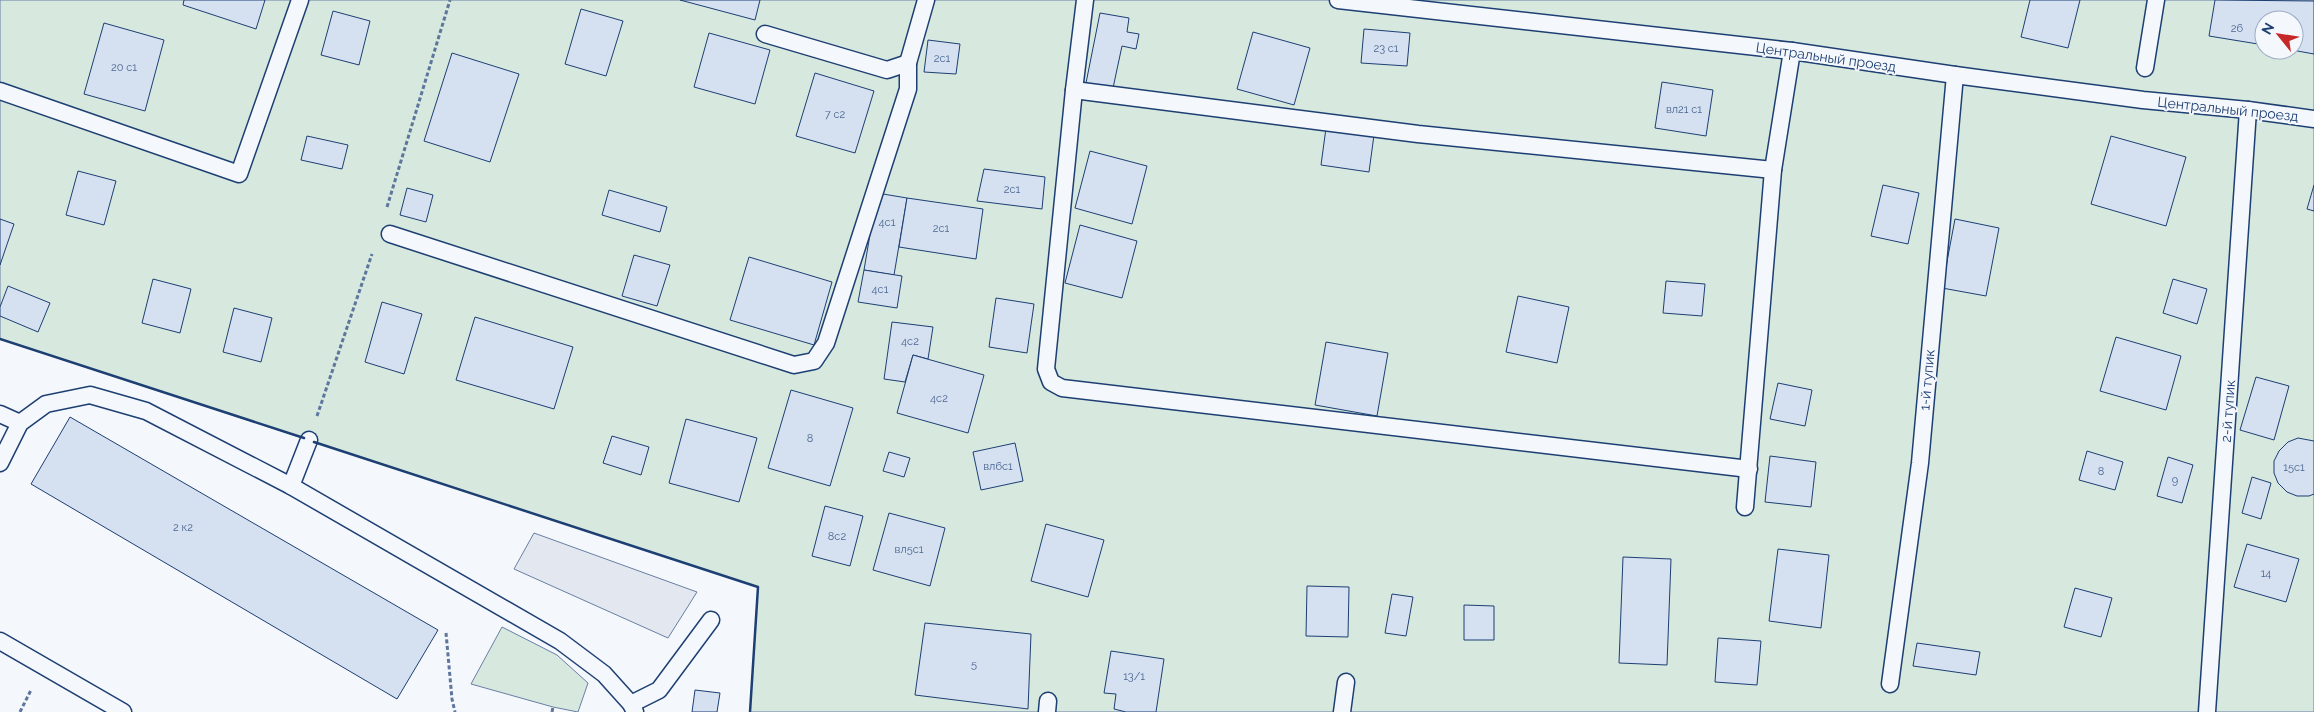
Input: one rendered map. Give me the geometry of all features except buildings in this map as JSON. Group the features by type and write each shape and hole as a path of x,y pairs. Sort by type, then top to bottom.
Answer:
{"lane":[{"path":"0,91 239,174 300,0"},
{"path":"390,234 794,364 814,361 826,344 908,89 908,62 926,0"},
{"path":"1085,0 1046,369 1051,382 1062,388 1750,469"},
{"name":"Центральный проезд","path":"1338,0 1792,51 2143,100 2248,110 2314,119"},
{"path":"2145,68 2156,0"},
{"path":"765,34 887,70 908,62"},
{"path":"1745,507 1750,469 1773,170 1792,51"},
{"name":"1-й тупик","path":"1890,684 1920,463 1955,75"},
{"path":"1074,90 1418,134 1773,170"},
{"name":"2-й тупик","path":"2207,712 2248,110"},
{"path":"0,463 20,423 46,404 90,395 146,411 291,486 560,641 604,674 633,708 658,690 712,620"},
{"path":"0,414 20,423"},
{"path":"291,486 309,440"},
{"path":"0,641 123,712"},
{"path":"1342,712 1346,682"}],"path":[{"path":"446,633 452,699 456,712"},
{"path":"552,712 553,707"}],"shaded area":[{"path":"0,0 2314,0 2314,712 750,712 758,587 0,339"},
{"path":"534,533 697,592 668,638 514,569"},
{"path":"502,627 557,655 588,683 578,712 471,684"}],"wall":[{"path":"0,339 304,438"},
{"path":"314,442 758,587 750,712"}]}
